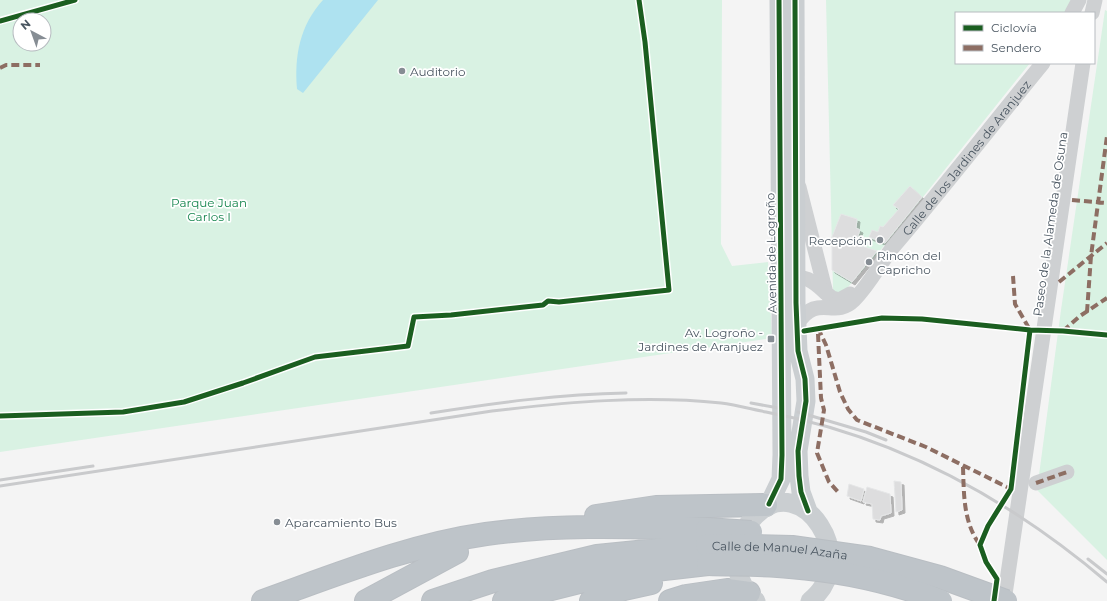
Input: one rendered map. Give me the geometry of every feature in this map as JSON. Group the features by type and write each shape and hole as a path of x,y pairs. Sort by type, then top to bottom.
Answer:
{"highway":[{"path":"591,517 656,507 768,505"},
{"path":"263,601 413,549 486,534 579,526 708,553 790,577 844,584 912,601"},
{"path":"591,601 624,589 666,580 708,553 793,535 849,546 870,558 940,577 1005,601"},
{"path":"363,601 457,552"},
{"name":"Calle de Manuel Azaña","path":"504,601 604,576 708,553"},
{"name":"Calle de Manuel Azaña","path":"434,601 493,581 597,556 708,553 790,567 846,574 899,586 941,601"},
{"path":"670,601 686,596 727,590 752,597"}],"main road":[{"name":"Avenida de Logroño","path":"752,597 742,581 737,569 736,556 739,540 748,524 768,505 781,479 779,0"},
{"name":"Avenida de Logroño","path":"795,0 797,324 798,351 805,379 806,401 798,451 801,492 808,511"},
{"path":"768,505 787,502 808,511 818,522 824,533 830,547 831,564 828,580 817,596 810,601"}],"street":[{"path":"1072,12 1078,0"},
{"path":"1083,12 1086,0"},
{"path":"1092,12 1095,0"},
{"name":"Calle de los Jardines de Aranjuez","path":"797,324 804,314 812,309 820,307 836,308 845,306 854,300 885,258 1042,64"},
{"name":"Paseo de la Alameda de Osuna","path":"1005,601 1083,64"},
{"name":"Avenida de Logroño","path":"796,177 803,199 826,293"},
{"name":"Avenida de Logroño","path":"781,290 788,281 796,277 803,276 815,283 832,298 839,300 844,298 885,258"},
{"path":"1036,483 1067,472"}],"green space":[{"name":"Parque Juan Carlos I","path":"0,0 722,0 721,244 732,266 768,262 772,338 0,452"},
{"path":"826,0 1071,0 1065,12 955,12 955,64 1029,64 883,247 842,294 833,291"},
{"path":"1105,10 1107,11 1107,560 1037,490 1061,310"}],"water":[{"path":"323,0 378,0 303,93 297,89 296,77 300,42 309,20"}],"building":[{"path":"910,186 922,197 885,243 869,237 872,230 878,232 880,226 883,227 899,209 893,205"},
{"path":"841,214 857,219 856,228 860,230 855,244 877,251 852,282 832,270 832,237"},
{"path":"894,481 901,482 902,510 896,512"},
{"path":"849,484 864,489 861,501 847,496"},
{"path":"867,487 890,494 891,513 881,516 880,520 873,519 872,504 863,502"}],"railway":[{"path":"431,413 528,400 577,395 626,393"},
{"path":"0,486 492,411 578,402 606,401 663,400 721,403 813,423 859,437 904,454 947,474 1030,523 1107,582"},
{"path":"751,403 784,409"},
{"path":"798,412 866,432 886,440"},
{"path":"0,480 93,466"},
{"path":"1088,559 1107,574"}],"marked path":[{"path":"0,68 6,65 40,65"},
{"path":"1087,312 1091,256 1107,136"},
{"path":"1072,200 1107,203"},
{"path":"1059,282 1107,243"},
{"path":"1013,276 1015,304 1030,330"},
{"path":"1063,331 1080,316 1107,298"},
{"path":"818,328 826,345 840,392 848,409 857,420 926,447 1011,489"},
{"path":"818,334 821,398 824,410 817,453 829,482 839,493"},
{"path":"963,467 964,497 967,517 974,536 980,545"},
{"path":"1036,483 1067,472"}],"cycle path":[{"path":"0,21 75,0"},
{"path":"0,416 123,412 184,402 315,357 408,346 414,317 451,315 543,305 548,301 559,302 669,290 645,42 639,0"},
{"path":"769,504 781,479 782,455 779,0"},
{"path":"795,0 796,303 798,351 805,379 806,401 798,451 801,492 808,511"},
{"path":"804,331 882,318 922,319 1030,330 1107,335"},
{"path":"994,601 997,579 986,562 980,545 988,526 1011,489 1030,330"}],"place":[{"name":"Auditorio","path":"402,71"},
{"name":"Recepción","path":"880,240"},
{"name":"Rincón del Capricho","path":"869,262"},
{"name":"Av. Logroño - Jardines de Aranjuez","path":"771,339"},
{"name":"Aparcamiento Bus","path":"277,522"}]}
